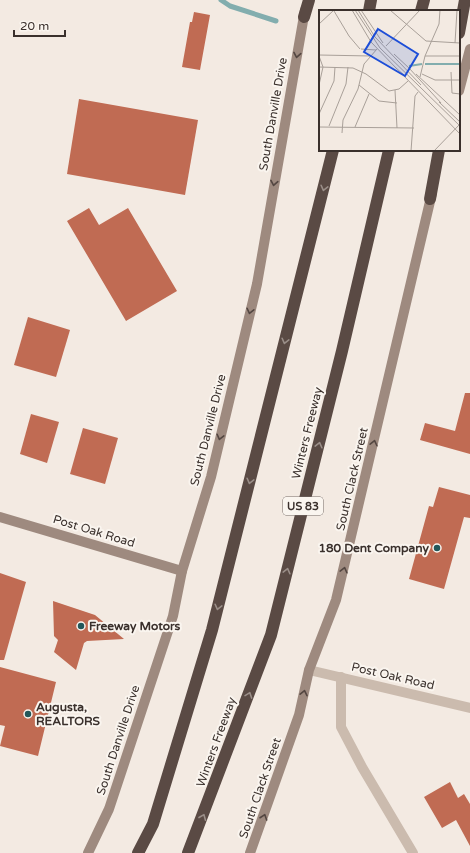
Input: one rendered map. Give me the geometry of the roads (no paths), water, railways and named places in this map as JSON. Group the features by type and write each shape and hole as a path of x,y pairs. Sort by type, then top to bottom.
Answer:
{"highway":[{"path":"304,17 308,0"},
{"path":"369,10 371,0"},
{"path":"421,10 424,0"},
{"path":"460,28 465,0"},
{"path":"138,853 153,824 212,630 333,151"},
{"name":"Winters Freeway","path":"188,853 271,635 342,351 389,151"},
{"path":"430,199 439,151"}],"main road":[{"name":"South Danville Drive","path":"88,853 108,809 166,638 173,616 182,571 211,477 257,284 304,17"},
{"path":"460,87 470,50"},
{"name":"South Clack Street","path":"250,853 299,715 309,670 336,600 430,199 443,151"},
{"name":"Post Oak Road","path":"0,517 182,571"}],"street":[{"name":"Post Oak Road","path":"309,670 470,708"},
{"path":"341,677 341,727 362,767 413,853"}],"waterway":[{"path":"221,0 230,6 276,21"}],"place":[{"name":"180 Dent Company","path":"437,548"},
{"name":"Freeway Motors","path":"81,626"},
{"name":"Augusta, REALTORS","path":"28,714"}]}
